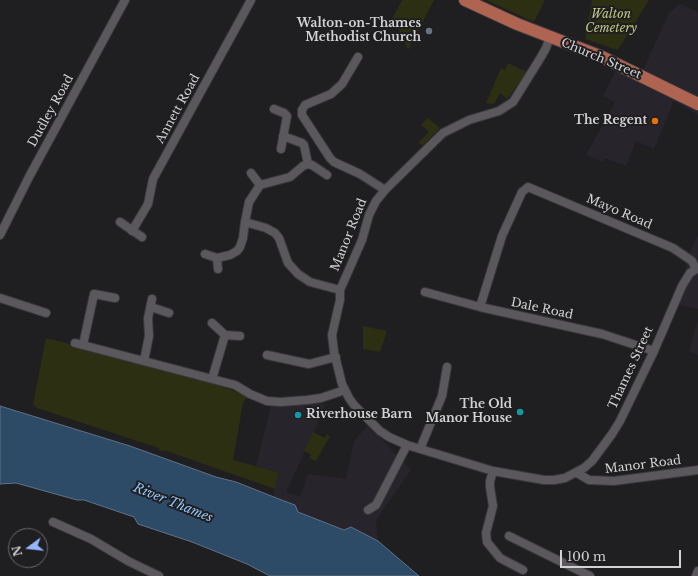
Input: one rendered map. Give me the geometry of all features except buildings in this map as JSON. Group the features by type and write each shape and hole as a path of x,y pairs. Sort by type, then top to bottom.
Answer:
{"main road":[{"name":"Church Street","path":"465,0 501,18 600,56 698,104"}],"street":[{"name":"Dudley Road","path":"0,235 28,177 125,0"},
{"name":"Annett Road","path":"132,230 148,204 153,179 251,0"},
{"name":"Manor Road","path":"550,37 541,58 513,102 499,111 469,120 443,133 385,190 376,201 369,215 362,240 340,290 340,300 332,335 336,358 345,390 354,405 380,431 389,437 407,445 493,472 526,478 554,480 565,478 577,473 589,480 614,481 698,470"},
{"path":"358,57 339,88 331,94 305,105 302,110 302,115 334,162 360,174 385,190"},
{"path":"274,109 284,113 286,116 282,149"},
{"path":"283,136 304,145 308,164"},
{"path":"205,254 217,258 230,255 237,251 243,238 249,202 260,185 290,177 303,166 308,164 312,165 327,176"},
{"path":"251,173 260,185"},
{"name":"Mayo Road","path":"480,307 502,236 522,192 525,188 530,187 673,248 692,261 697,268"},
{"path":"120,222 142,237"},
{"path":"246,222 266,228 275,233 279,238 288,264 298,274 310,282 340,290"},
{"path":"217,258 218,269"},
{"name":"Thames Street","path":"577,473 592,461 620,421 654,351 682,286 690,273 697,268"},
{"name":"Dale Road","path":"425,292 480,307 602,334 654,351"},
{"path":"115,298 94,294 79,344 235,385 250,394 267,401 281,402 320,398 345,390"},
{"path":"0,298 46,313"},
{"path":"144,361 149,336 148,318 152,304 169,313"},
{"path":"212,323 225,335 240,336"},
{"path":"212,379 225,335"},
{"path":"267,355 309,364 336,358"},
{"path":"420,449 442,396 447,367"},
{"path":"368,510 376,505 407,445"},
{"path":"493,472 490,480 490,487 493,506 486,533 487,542 500,558 523,570"},
{"path":"53,522 91,539 159,576"},
{"path":"509,536 590,576"},
{"path":"696,576 698,571"}],"shaded area":[{"path":"680,4 698,12 698,115 674,101 654,149 636,141 626,166 605,158 603,162 586,155 615,102 603,96 616,71 642,73 669,13"},
{"path":"698,235 698,309 675,304 683,284 688,256"},
{"path":"698,319 698,355 689,351"},
{"path":"272,402 324,404 323,412 286,492 300,497 308,474 346,479 354,441 368,425 411,470 376,520 378,541 351,527 345,530 298,512 284,501 273,496 278,472 256,466"}],"green space":[{"path":"402,0 434,0 408,50 393,17"},
{"path":"486,0 545,0 534,22"},
{"name":"Walton Cemetery","path":"592,0 649,0 618,50 585,39"},
{"path":"508,63 527,72 507,99 500,93 494,104 486,103 501,68 505,70"},
{"path":"428,118 440,128 422,146 419,142 429,132 421,125"},
{"path":"363,326 387,331 380,352 363,349"},
{"path":"46,338 209,381 246,396 243,403 233,460 278,472 275,489 164,450 159,450 159,448 37,408 33,404"},
{"path":"313,432 325,438 327,434 330,436 316,461 309,458 311,454 304,451"}],"water":[{"name":"River Thames","path":"0,406 130,446 216,477 236,482 295,505 298,512 344,530 351,527 378,541 419,576 270,576 247,564 192,542 138,524 134,517 84,500 77,500 16,483 0,484"}],"place":[{"name":"Walton-on-Thames Methodist Church","path":"429,31"},
{"name":"The Regent","path":"655,121"},
{"name":"The Old Manor House","path":"520,412"},
{"name":"Riverhouse Barn","path":"298,415"}]}
